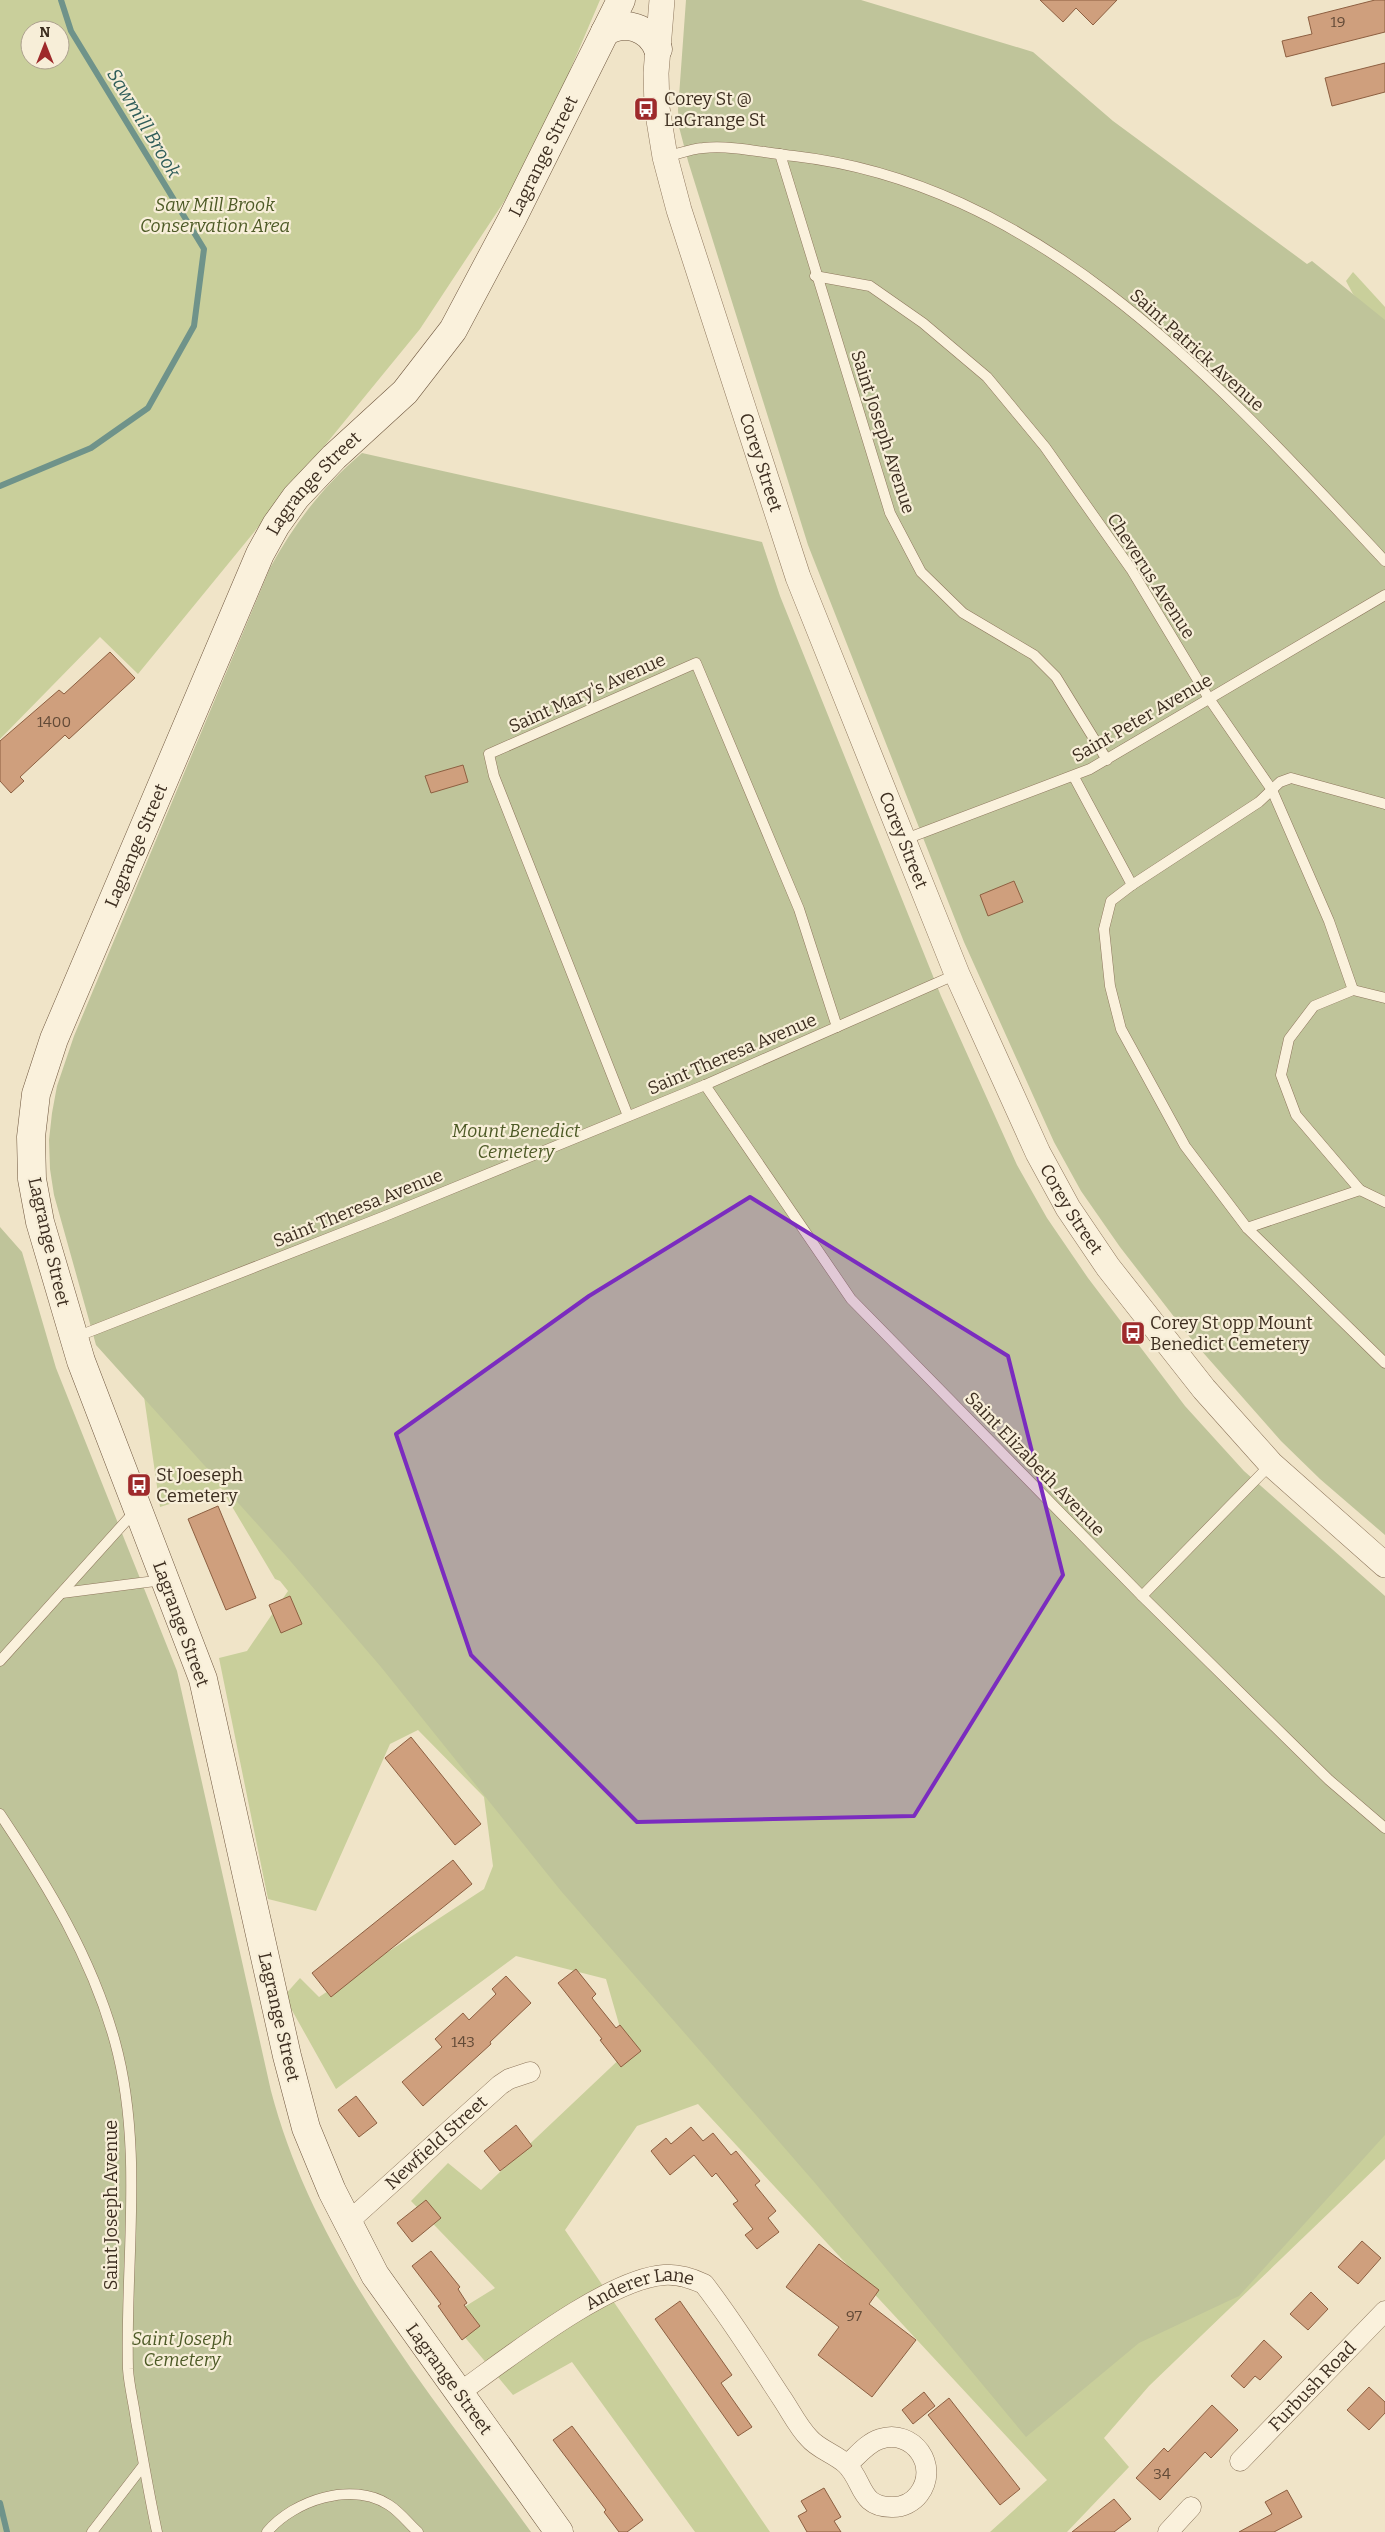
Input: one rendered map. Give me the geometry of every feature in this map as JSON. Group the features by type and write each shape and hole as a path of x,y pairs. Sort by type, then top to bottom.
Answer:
{"main road":[{"name":"Lagrange Street","path":"559,2532 390,2298 347,2223 322,2171 300,2106 203,1679 73,1338 40,1222 31,1165 31,1137 36,1094 54,1039 251,572 268,539 306,485 405,392 444,344 470,301 620,0"},
{"path":"604,32 620,26 635,27 653,39 658,49"}],"street":[{"name":"Corey Street","path":"662,0 658,49 657,108 665,157 680,210 787,547 902,840 957,974 1023,1122 1068,1208 1108,1267 1209,1396 1271,1464 1385,1565"},
{"name":"Newfield Street","path":"347,2223 500,2085 509,2079 530,2072"},
{"name":"Anderer Lane","path":"459,2393 565,2319 608,2295 653,2276 686,2276 704,2284 710,2291 809,2439 848,2465"},
{"name":"Furbush Road","path":"1240,2462 1385,2311"},
{"path":"1168,2532 1191,2507"}],"lane":[{"name":"Saint Patrick Avenue","path":"665,157 705,148 828,160 894,177 991,217 1073,267 1152,327 1226,394 1385,561"},
{"name":"Saint Joseph Avenue","path":"780,154 815,276 890,513 921,572 963,613 1034,655 1056,677 1107,760"},
{"name":"Cheverus Avenue","path":"815,276 870,286 923,323 987,377 1045,448 1131,569 1208,698 1272,790 1329,921 1353,990"},
{"name":"Saint Peter Avenue","path":"902,840 1074,777 1107,760 1208,698 1385,595"},
{"name":"Saint Mary's Avenue","path":"628,1116 494,776 489,754 696,663 799,909 837,1027"},
{"path":"1074,777 1132,885"},
{"path":"1385,804 1291,778 1280,782 1259,802 1132,885 1112,901 1104,929 1110,986 1121,1029 1185,1146 1248,1228 1385,1363"},
{"name":"Saint Theresa Avenue","path":"73,1338 385,1216 705,1085 957,974"},
{"path":"1385,998 1353,990 1314,1006 1289,1039 1281,1075 1296,1115 1360,1190 1385,1202"},
{"name":"Saint Elizabeth Avenue","path":"705,1085 851,1299 1142,1596 1329,1780 1385,1828"},
{"path":"1248,1228 1360,1190"},
{"path":"1142,1596 1271,1464"},
{"path":"0,1661 138,1508"},
{"path":"62,1593 166,1579"},
{"name":"Saint Joseph Avenue","path":"0,1814 34,1865 73,1932 97,1985 115,2043 129,2124 131,2206 128,2287 128,2372 143,2466 157,2532"},
{"path":"92,2532 143,2466"},
{"path":"267,2532 276,2521 322,2497 359,2493 389,2505 418,2532"}],"highlighted area":[{"path":"750,1197 1008,1356 1063,1575 914,1816 637,1822 471,1655 396,1434 589,1296"}],"green space":[{"name":"Saw Mill Brook Conservation Area","path":"0,0 600,0 532,159 420,329 138,674 100,637 0,739"},
{"path":"686,0 861,0 1033,52 1113,121 1307,264 1312,261 1385,320 1385,1535 1320,1479 1281,1441 1192,1340 1120,1247 1081,1191 1054,1142 964,942 808,545 679,127 678,110"},
{"path":"1353,272 1385,307 1385,329 1353,294 1346,281"},
{"name":"Mount Benedict Cemetery","path":"362,453 762,542 780,596 941,996 1017,1165 1047,1218 1088,1278 1185,1406 1244,1471 1385,1596 1385,2135 1239,2296 1139,2343 1026,2437 815,2183 561,1891 381,1667 286,1556 96,1345 54,1195 50,1169 49,1140 57,1086 74,1036 270,568 310,506"},
{"name":"Saint Joseph Cemetery","path":"0,1227 22,1252 56,1368 177,1671 271,2091 291,2153 316,2212 346,2268 380,2323 416,2376 531,2532 0,2532"},
{"path":"139,1362 1385,1834 1385,2159 1149,2386 1104,2438 1129,2467 1067,2532 990,2532 1047,2480 698,2104 637,2126 565,2230 770,2532 695,2532 572,2362 513,2395 448,2317 495,2288 411,2201 448,2163 481,2190 627,2052 606,1979 516,1956 336,2089 284,1996 300,1978 319,1997 484,1889 493,1866 484,1797 418,1730 390,1744 316,1911 268,1899 219,1658 247,1651 288,1591 280,1581 275,1579 221,1488 160,1507"}],"building":[{"path":"1040,0 1117,0 1093,25 1076,8 1063,22"},
{"path":"1375,0 1385,0 1385,32 1286,57 1282,41 1312,34 1308,17"},
{"path":"1385,63 1385,92 1332,106 1325,78"},
{"path":"110,652 135,678 69,739 65,735 20,777 24,781 11,793 0,781 0,741 59,690 64,694"},
{"path":"463,765 468,782 431,793 425,776"},
{"path":"1014,881 1023,902 988,916 980,895"},
{"path":"218,1506 256,1598 226,1610 188,1519"},
{"path":"290,1596 302,1624 281,1633 269,1605"},
{"path":"411,1737 481,1824 455,1845 385,1758"},
{"path":"453,1860 472,1884 331,1997 312,1973"},
{"path":"576,1969 596,1994 592,1998 616,2028 620,2025 641,2051 621,2067 600,2040 602,2039 558,1983"},
{"path":"506,1976 531,2003 490,2042 491,2044 423,2106 402,2082 442,2047 435,2039 463,2013 469,2020 496,1994 492,1989"},
{"path":"356,2096 377,2123 359,2137 338,2110"},
{"path":"516,2125 532,2146 500,2171 484,2151"},
{"path":"691,2127 703,2141 713,2133 731,2155 736,2151 760,2181 755,2185 776,2211 768,2218 779,2232 757,2249 745,2235 753,2229 733,2204 738,2201 716,2173 712,2177 694,2155 670,2175 651,2151 666,2138 671,2144"},
{"path":"426,2200 441,2218 412,2242 397,2223"},
{"path":"1362,2241 1381,2258 1358,2284 1338,2267"},
{"path":"819,2244 879,2290 869,2304 916,2340 872,2397 818,2355 839,2327 786,2287"},
{"path":"431,2251 460,2287 458,2289 467,2303 464,2305 480,2326 462,2340 438,2306 441,2304 412,2266"},
{"path":"1311,2292 1328,2309 1308,2330 1290,2314"},
{"path":"680,2301 732,2375 721,2383 752,2427 738,2436 655,2319"},
{"path":"1264,2340 1282,2357 1260,2380 1255,2376 1244,2388 1231,2376"},
{"path":"1369,2387 1385,2402 1385,2413 1369,2430 1347,2410"},
{"path":"924,2392 935,2406 913,2424 902,2410"},
{"path":"949,2398 1020,2489 1000,2505 928,2415"},
{"path":"1212,2405 1238,2430 1211,2458 1205,2452 1160,2500 1136,2478 1164,2448 1168,2452"},
{"path":"572,2426 643,2520 627,2532 619,2532 604,2512 606,2510 553,2440"},
{"path":"824,2488 841,2517 834,2521 841,2532 807,2532 798,2516 807,2511 801,2501"},
{"path":"1287,2490 1302,2517 1274,2532 1239,2532 1272,2514 1265,2502"},
{"path":"1114,2499 1131,2519 1114,2532 1072,2532"}],"waterway":[{"name":"Sawmill Brook","path":"0,486 91,448 148,408 194,326 204,249 71,31 61,0"},
{"name":"Sawmill Brook","path":"0,2503 7,2532"}],"place":[{"name":"Corey St @ LaGrange St","path":"646,109"},
{"name":"Corey St opp Mount Benedict Cemetery","path":"1133,1333"},
{"name":"St Joeseph Cemetery","path":"139,1485"}]}
